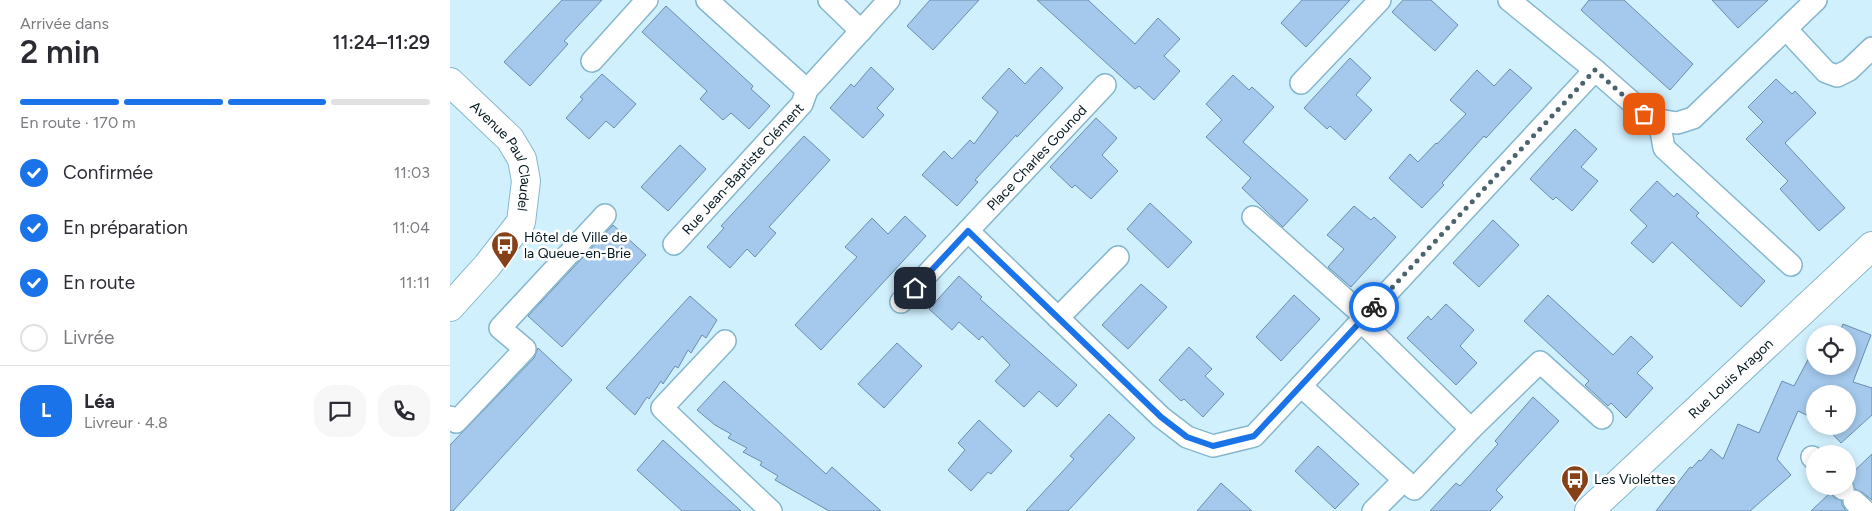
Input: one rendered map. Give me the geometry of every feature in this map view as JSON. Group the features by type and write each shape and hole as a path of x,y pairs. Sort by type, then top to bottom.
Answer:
{"street":[{"path":"592,61 647,0"},
{"name":"Rue Jean-Baptiste Clément","path":"707,0 807,90"},
{"path":"829,0 861,30"},
{"name":"Rue Jean-Baptiste Clément","path":"674,244 802,104 807,90 889,0"},
{"path":"1302,83 1380,0"},
{"path":"1509,0 1595,70 1644,114 1659,120 1677,123 1693,118 1816,0"},
{"path":"1786,29 1826,72 1837,76 1849,70 1872,48"},
{"path":"968,231 1161,417 1187,437 1213,446 1254,436 1595,70"},
{"name":"Avenue Paul Claudel","path":"450,82 510,139 522,159 526,181 521,222 488,266 450,307"},
{"name":"Place Charles Gounod","path":"902,302 1105,86"},
{"path":"1659,120 1664,148 1791,265"},
{"path":"450,417 456,422 525,349 500,328 605,215"},
{"path":"1253,217 1363,319 1471,429"},
{"name":"Rue Louis Aragon","path":"1589,511 1872,246"},
{"path":"1058,318 1118,257"},
{"path":"725,340 662,408 771,511"},
{"path":"1301,386 1414,489 1471,429 1540,362 1602,418"},
{"path":"1373,511 1404,480"}],"building":[{"path":"562,0 602,0 564,41 568,44 530,86 504,62"},
{"path":"930,0 979,0 933,50 907,26"},
{"path":"1037,0 1088,0 1135,44 1158,18 1180,39 1164,56 1180,71 1154,100 1139,86 1135,89"},
{"path":"1302,0 1350,0 1306,47 1281,23"},
{"path":"1403,0 1431,0 1458,25 1435,51 1392,12"},
{"path":"1589,0 1624,0 1693,64 1670,90 1581,10"},
{"path":"1712,0 1768,0 1738,28"},
{"path":"666,6 753,86 751,89 770,106 749,129 731,113 723,120 700,99 707,91 642,32"},
{"path":"1350,58 1371,78 1356,95 1372,110 1345,140 1330,126 1327,129 1304,108"},
{"path":"871,67 894,89 877,108 884,115 863,138 830,108 851,84 854,87"},
{"path":"1041,67 1063,88 975,180 978,182 957,206 922,175 944,151 952,159 970,140 974,144 998,112 982,98 1009,68 1025,84"},
{"path":"1510,69 1532,88 1486,138 1484,136 1442,183 1444,185 1422,208 1389,178 1410,154 1418,162 1466,114 1450,100 1477,70 1494,86"},
{"path":"602,74 636,104 614,128 606,121 589,139 566,118 583,99 580,97"},
{"path":"1233,75 1249,90 1252,87 1274,107 1243,142 1308,200 1283,227 1242,188 1251,178 1206,137 1222,120 1206,104"},
{"path":"1776,79 1792,94 1795,91 1816,113 1785,143 1845,208 1819,231 1780,189 1788,181 1746,139 1763,122 1748,107"},
{"path":"1096,118 1117,138 1102,155 1118,171 1091,199 1075,185 1072,188 1050,167"},
{"path":"1575,129 1597,149 1581,167 1598,181 1572,211 1556,197 1553,200 1530,179"},
{"path":"804,136 830,160 769,227 776,233 755,257 747,249 730,268 707,247 724,228 721,226"},
{"path":"680,145 706,169 668,211 641,187"},
{"path":"1657,181 1674,197 1677,193 1699,213 1696,216 1765,281 1741,307 1672,242 1653,263 1631,243 1647,226 1630,210"},
{"path":"1150,203 1192,242 1168,268 1127,229"},
{"path":"1354,206 1371,220 1374,217 1396,237 1351,287 1328,267 1344,249 1327,235"},
{"path":"905,216 926,236 821,350 795,325 857,257 845,247 872,218 888,234"},
{"path":"1493,220 1519,245 1479,287 1453,263"},
{"path":"613,225 646,255 562,347 528,316"},
{"path":"959,276 982,297 980,299 1077,385 1057,407 1039,391 1024,407 995,381 1010,365 982,336 979,340 959,322 952,330 929,309"},
{"path":"1141,284 1167,307 1128,349 1102,325"},
{"path":"1294,295 1320,319 1281,361 1256,337"},
{"path":"1548,295 1613,355 1631,336 1653,357 1637,373 1653,388 1626,418 1611,403 1608,406 1585,385 1589,381 1524,321"},
{"path":"690,296 717,320 706,338 702,335 691,353 688,350 678,368 675,366 663,384 661,381 635,415 606,388"},
{"path":"1446,304 1474,330 1460,346 1477,363 1456,385 1407,338 1428,316 1431,320"},
{"path":"1856,329 1871,335 1856,374"},
{"path":"897,343 922,366 884,408 858,384"},
{"path":"1189,347 1212,369 1205,376 1224,394 1203,417 1184,399 1181,401 1159,380"},
{"path":"538,348 572,380 453,511 450,511 450,445 534,358"},
{"path":"1806,363 1806,375 1856,375 1853,382 1872,388 1872,415 1856,429 1856,385 1806,385 1806,415 1798,411 1777,459 1791,475 1750,511 1656,511 1690,467 1692,468 1699,460 1701,461 1711,449 1723,459 1738,424 1759,433 1782,381 1794,386"},
{"path":"724,381 826,474 832,467 881,511 829,511 775,480 778,476 760,465 762,462 743,452 747,448 728,438 731,434 715,425 697,410"},
{"path":"1533,397 1559,421 1496,490 1503,497 1490,511 1430,511 1456,483 1460,486 1498,444 1495,441"},
{"path":"1109,414 1135,438 1068,511 1026,511 1074,459 1070,456"},
{"path":"979,420 1012,451 991,474 988,472 971,491 948,470 965,450 958,443"},
{"path":"1833,435 1850,435 1841,443"},
{"path":"663,440 741,511 682,511 637,470"},
{"path":"1318,446 1359,484 1335,509 1295,471"},
{"path":"1872,454 1872,500 1856,489 1856,469"},
{"path":"1221,483 1252,511 1197,511"},
{"path":"1828,495 1832,495 1842,501 1846,511 1811,511"}],"way so far":[{"path":"1374,307 1595,70 1644,114"}],"place":[{"name":"Hôtel de Ville de la Queue-en-Brie","path":"505,269"},
{"name":"Les Violettes","path":"1575,503"}],"route":[{"path":"915,288 968,231 1161,417 1187,437 1213,446 1254,436 1374,307"}]}
